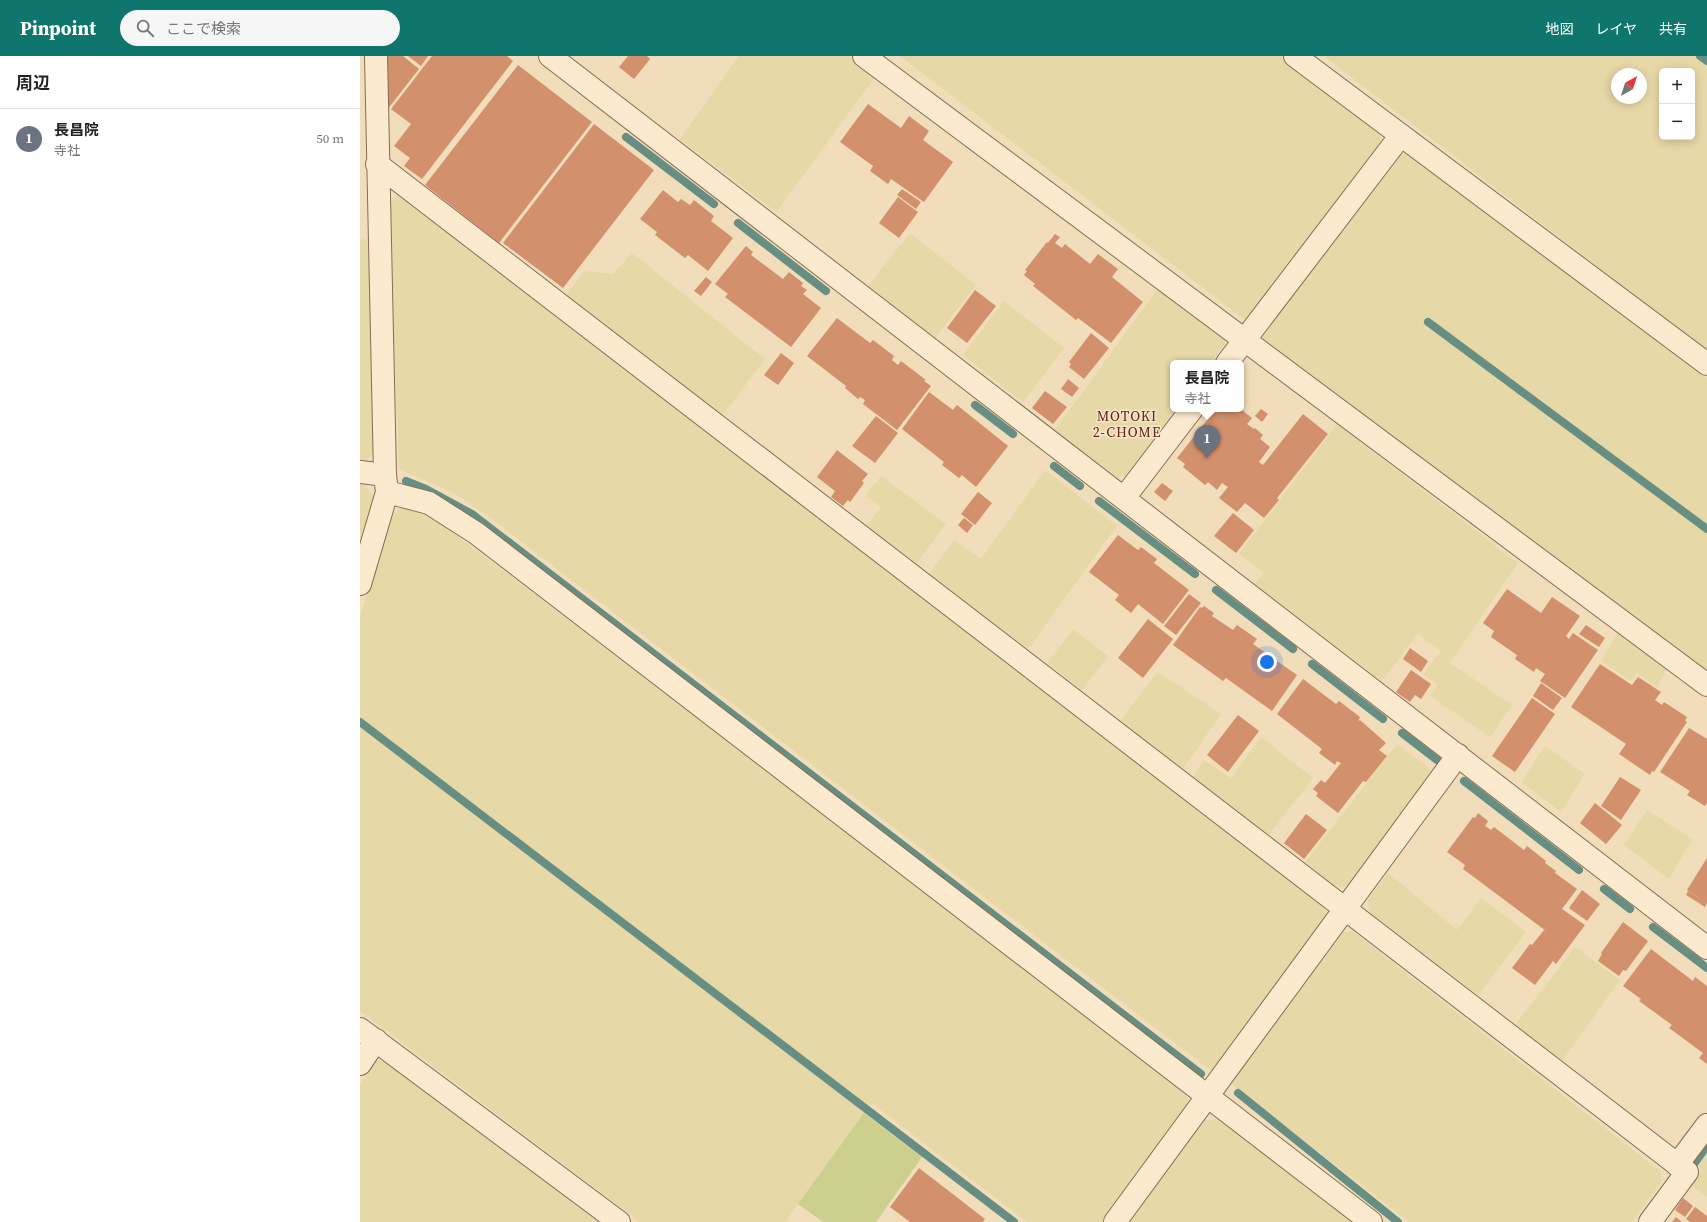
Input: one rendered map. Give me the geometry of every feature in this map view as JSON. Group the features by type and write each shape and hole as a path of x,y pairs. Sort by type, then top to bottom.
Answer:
{"street":[{"path":"360,584 386,484 377,164 376,56"},
{"path":"550,56 1707,948"},
{"path":"864,56 1707,685"},
{"path":"1295,56 1707,364"},
{"path":"1229,360 1401,135"},
{"path":"377,164 1687,1172 1650,1222"},
{"path":"1124,498 1190,412"},
{"path":"360,472 429,503 476,533 1371,1222"},
{"path":"1115,1222 1458,755"},
{"path":"360,1064 368,1034 619,1222"},
{"path":"1677,1164 1707,1125"}],"shaded area":[{"path":"739,56 849,56 876,76 776,212 680,139"},
{"path":"900,56 1280,56 1379,129 1381,147 1249,323"},
{"path":"1324,56 1707,56 1707,351"},
{"path":"1411,153 1707,378 1707,676 1263,347 1262,334 1397,154"},
{"path":"399,193 1322,905 1328,918 1214,1073 488,516 452,492 399,469 388,206"},
{"path":"910,233 976,285 935,338 868,286"},
{"path":"360,239 368,240 374,452 365,463 360,462"},
{"path":"632,253 765,359 722,416 566,295 584,271 613,274"},
{"path":"1159,287 1228,339 1213,360 1170,360 1170,412 1175,412 1129,475 1117,477 1055,430"},
{"path":"1004,301 1064,348 1023,402 963,355"},
{"path":"1337,424 1518,563 1450,663 1512,705 1490,737 1430,696 1438,685 1423,674 1441,651 1418,634 1382,681 1255,584 1264,573 1239,554"},
{"path":"1045,470 1117,526 1028,649 929,574 954,540 981,559"},
{"path":"881,476 946,524 917,563 867,526 881,507 866,495"},
{"path":"360,484 363,484 374,498 360,545"},
{"path":"402,506 422,511 447,528 1183,1087 1189,1104 1102,1222 1027,1222 872,1103 785,1222 640,1222 360,1011 360,617 390,517"},
{"path":"1073,629 1108,656 1082,690 1047,663"},
{"path":"1619,631 1668,668 1657,687 1637,673 1631,681 1601,661"},
{"path":"1158,672 1221,714 1183,769 1120,721"},
{"path":"1261,737 1313,778 1269,835 1193,777 1204,760 1231,778"},
{"path":"1397,744 1433,771 1348,886 1336,887 1305,862"},
{"path":"1545,746 1585,774 1561,812 1521,782"},
{"path":"1647,810 1692,839 1669,879 1624,845"},
{"path":"1388,873 1457,930 1481,898 1526,932 1478,995 1370,912 1368,900"},
{"path":"1352,931 1660,1171 1662,1181 1632,1222 1409,1222 1230,1083 1343,933"},
{"path":"1575,947 1620,980 1562,1061 1515,1025"},
{"path":"376,1061 389,1061 609,1222 360,1222 360,1085"},
{"path":"1221,1119 1352,1222 1129,1222 1204,1120"},
{"path":"1707,1149 1707,1197 1691,1185 1702,1170 1696,1164"}],"green space":[{"path":"864,1113 922,1157 876,1222 823,1222 798,1204"}],"building":[{"path":"385,56 403,56 419,69 387,110"},
{"path":"408,56 428,56 421,66"},
{"path":"432,56 507,56 513,61 422,179 404,166 410,158 394,146 411,124 391,109"},
{"path":"628,56 647,56 650,59 634,79 619,67"},
{"path":"518,65 592,122 499,243 425,185"},
{"path":"868,104 901,128 909,116 929,131 923,140 953,162 924,202 891,179 888,184 870,171 873,166 840,142"},
{"path":"594,124 654,170 563,288 503,243"},
{"path":"902,189 921,202 916,209 897,195"},
{"path":"663,190 678,202 681,199 690,205 694,200 714,216 711,221 733,238 708,271 688,255 685,258 655,235 657,232 640,219"},
{"path":"898,197 918,212 899,238 879,223"},
{"path":"1055,234 1060,237 1055,243 1062,248 1065,244 1090,264 1098,254 1118,269 1112,277 1143,302 1111,343 1078,318 1076,320 1033,286 1035,284 1024,275 1027,271 1025,270"},
{"path":"746,246 753,252 751,255 783,279 789,272 803,283 801,286 807,290 803,294 821,308 791,347 725,297 728,294 715,284"},
{"path":"706,277 712,282 701,296 694,291"},
{"path":"975,290 996,306 967,343 947,328"},
{"path":"837,318 870,343 873,340 894,356 892,360 898,365 901,361 926,380 924,381 931,386 897,430 863,404 865,400 860,397 858,399 845,388 846,386 807,356"},
{"path":"1091,333 1109,348 1084,379 1069,367 1071,364 1069,362"},
{"path":"781,353 794,363 778,385 764,375"},
{"path":"1068,379 1079,388 1072,397 1061,389"},
{"path":"1045,391 1067,407 1053,424 1032,408"},
{"path":"929,392 953,410 957,405 1008,446 976,487 962,475 959,478 942,465 944,462 902,429"},
{"path":"1261,409 1268,414 1262,422 1255,416"},
{"path":"1244,411 1252,418 1247,424 1254,429 1255,428 1263,435 1260,439 1270,447 1259,462 1263,465 1303,414 1328,434 1277,498 1279,500 1264,518 1245,503 1237,512 1219,498 1228,487 1222,483 1217,490 1208,482 1205,485 1183,467 1185,464 1177,458 1213,412"},
{"path":"876,416 898,433 875,463 852,446"},
{"path":"837,450 868,474 862,481 864,483 850,502 848,500 843,506 831,497 835,491 817,477"},
{"path":"1162,483 1173,491 1165,501 1154,492"},
{"path":"978,492 992,503 975,525 961,514"},
{"path":"1233,513 1254,530 1236,553 1214,536"},
{"path":"964,518 973,525 967,533 958,525"},
{"path":"1118,535 1138,550 1141,547 1157,559 1154,563 1189,590 1163,624 1138,604 1131,613 1115,600 1119,595 1089,572"},
{"path":"1507,589 1541,613 1552,597 1580,616 1566,636 1569,639 1573,633 1598,650 1565,698 1540,681 1545,674 1536,668 1534,672 1515,659 1517,655 1491,637 1494,631 1483,623"},
{"path":"1189,594 1201,603 1176,635 1164,626"},
{"path":"1204,606 1214,613 1212,616 1233,630 1237,625 1257,639 1253,644 1297,675 1272,711 1226,678 1223,681 1173,645 1200,607 1202,608"},
{"path":"1148,619 1173,639 1143,678 1118,658"},
{"path":"1586,625 1605,638 1599,647 1579,634"},
{"path":"1410,648 1428,661 1421,672 1403,659"},
{"path":"1600,664 1632,685 1638,677 1661,692 1655,700 1662,705 1664,702 1687,717 1685,721 1687,722 1654,772 1652,771 1650,775 1619,754 1626,744 1571,707"},
{"path":"1411,670 1431,684 1421,699 1415,695 1410,702 1396,692"},
{"path":"1303,679 1336,704 1339,701 1360,717 1358,721 1360,720 1386,743 1379,750 1387,756 1366,782 1363,781 1338,813 1316,796 1318,793 1313,789 1321,780 1325,783 1341,763 1337,761 1335,765 1319,753 1322,749 1277,714"},
{"path":"1541,683 1562,698 1553,710 1533,696"},
{"path":"1532,698 1555,714 1515,772 1492,756"},
{"path":"1238,715 1259,731 1228,772 1207,755"},
{"path":"1689,728 1707,739 1707,803 1705,806 1687,795 1690,791 1660,772"},
{"path":"1620,777 1641,790 1621,820 1601,806"},
{"path":"1595,803 1622,825 1606,844 1580,823"},
{"path":"1478,813 1488,821 1485,826 1491,830 1494,827 1524,850 1527,846 1546,861 1545,863 1556,871 1555,873 1577,889 1562,909 1585,925 1556,964 1553,961 1535,985 1512,968 1530,944 1532,945 1544,930 1546,931 1463,869 1465,865 1447,852 1473,817 1475,818"},
{"path":"1306,814 1327,830 1304,859 1284,843"},
{"path":"1707,858 1707,903 1687,890"},
{"path":"1582,890 1600,904 1587,921 1569,908"},
{"path":"1688,891 1707,903 1705,907 1686,895"},
{"path":"1623,922 1648,941 1626,971 1623,970 1619,976 1598,961 1602,954 1601,953"},
{"path":"1651,949 1693,981 1695,977 1707,986 1707,1064 1699,1058 1703,1053 1669,1028 1672,1025 1639,1001 1641,999 1623,986"},
{"path":"919,1168 985,1219 983,1222 910,1222 890,1207"},
{"path":"1683,1198 1693,1206 1685,1217 1675,1210"},
{"path":"1695,1207 1707,1216 1707,1222 1690,1222 1686,1219"},
{"path":"1676,1217 1682,1222 1672,1222"}],"waterway":[{"path":"1700,56 1707,61"},
{"path":"626,137 714,204"},
{"path":"738,223 826,291"},
{"path":"1428,322 1707,529"},
{"path":"975,405 1013,434"},
{"path":"1054,466 1080,486"},
{"path":"406,481 426,489 472,514 1201,1074"},
{"path":"1099,501 1195,574"},
{"path":"1216,590 1293,649"},
{"path":"1312,664 1383,719"},
{"path":"360,722 1014,1222"},
{"path":"1402,733 1437,760"},
{"path":"1464,781 1579,870"},
{"path":"1604,889 1630,909"},
{"path":"1653,927 1707,968"},
{"path":"1238,1093 1398,1222"},
{"path":"1694,1164 1707,1146"}],"place":[{"name":"長昌院","path":"1207,458"}],"district":[{"name":"MOTOKI 2-CHOME","path":"1127,424"}]}
